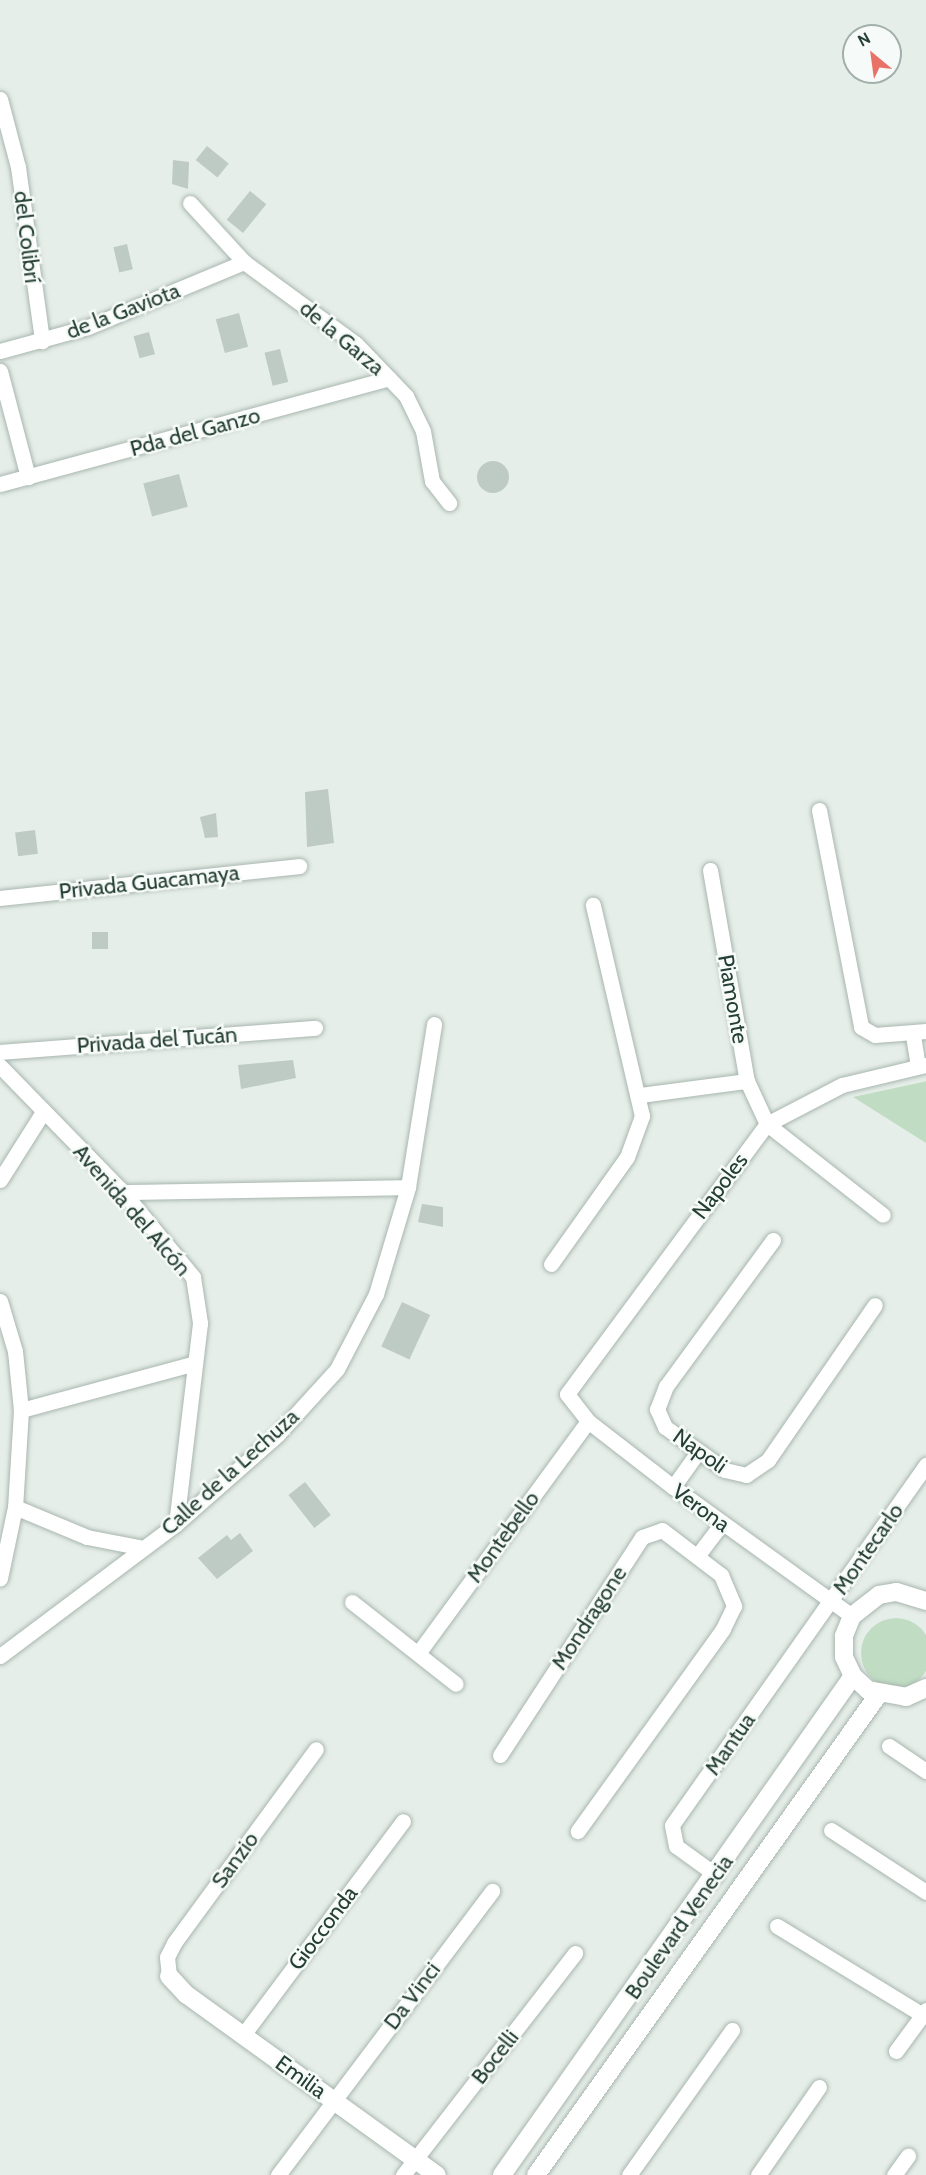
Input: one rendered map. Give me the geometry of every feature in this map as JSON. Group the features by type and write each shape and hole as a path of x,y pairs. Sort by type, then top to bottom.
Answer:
{"street":[{"name":"del Colibrí","path":"0,99 18,167 42,341"},
{"name":"de la Garza","path":"190,203 244,262 356,344 389,378 416,412 432,481 448,503"},
{"name":"de la Gaviota","path":"0,351 42,341 244,262"},
{"path":"0,371 28,477"},
{"name":"Pda del Ganzo","path":"0,484 389,378"},
{"path":"819,810 861,1027 875,1035 920,1033 922,1065"},
{"name":"Privada Guacamaya","path":"0,898 299,866"},
{"name":"Piamonte","path":"710,870 747,1082 767,1124"},
{"path":"551,1264 627,1157 638,1136 640,1095 593,905"},
{"name":"Calle de la Lechuza","path":"0,1656 176,1524 277,1435 337,1369 376,1294 408,1187 434,1024"},
{"name":"Privada del Tucán","path":"0,1052 315,1028"},
{"name":"Napoles","path":"570,1385 767,1124 842,1085 922,1065"},
{"name":"Avenida del Alcón","path":"0,1066 123,1192 193,1277 200,1323 176,1524"},
{"path":"640,1095 747,1082"},
{"path":"0,1180 44,1112"},
{"path":"767,1124 883,1215"},
{"path":"123,1192 408,1187"},
{"name":"Napoli","path":"773,1240 660,1398 657,1409 665,1427 698,1452 736,1475 759,1469 875,1305"},
{"path":"0,1301 15,1351 21,1410 15,1507 0,1578"},
{"path":"21,1410 195,1363"},
{"name":"Verona","path":"570,1385 571,1402 588,1421 830,1603 852,1616"},
{"name":"Montebello","path":"418,1652 588,1421"},
{"path":"673,1487 698,1452"},
{"name":"Montecarlo","path":"830,1603 926,1465"},
{"path":"15,1507 87,1538 143,1548"},
{"path":"578,1831 729,1618 734,1606 730,1587 698,1556 722,1523"},
{"name":"Mondragone","path":"500,1755 642,1537 662,1530 698,1556"},
{"path":"926,1601 896,1592 879,1595 852,1616 844,1657 853,1676 878,1695 906,1697 926,1688"},
{"path":"352,1602 456,1684"},
{"name":"Mantua","path":"716,1875 676,1846 672,1825 830,1603"},
{"name":"Boulevard Venecia","path":"502,2175 716,1875 853,1676"},
{"name":"Boulevard Venecia","path":"536,2175 878,1695"},
{"path":"889,1746 926,1771"},
{"name":"Sanzio","path":"169,1976 167,1957 174,1943 316,1749"},
{"name":"Giocconda","path":"243,2035 403,1821"},
{"path":"831,1830 926,1892"},
{"name":"Da Vinci","path":"278,2175 492,1891"},
{"path":"777,1926 925,2012 896,2051"},
{"name":"Bocelli","path":"403,2175 575,1953"},
{"name":"Emilia","path":"169,1976 243,2035 437,2175"},
{"path":"629,2175 732,2030"},
{"path":"758,2175 819,2087"},
{"path":"894,2175 908,2156"}],"green space":[{"path":"926,1081 926,1143 853,1097 923,1082"},
{"path":"896,1618 915,1624 925,1634 931,1653 925,1672 915,1682 896,1688 877,1682 867,1672 861,1653 867,1634 877,1624"}],"building":[{"path":"207,146 229,164 217,178 196,160"},
{"path":"173,160 189,162 188,189 172,184"},
{"path":"250,191 266,204 243,233 227,220"},
{"path":"127,244 133,269 119,272 113,247"},
{"path":"239,313 248,347 225,353 216,319"},
{"path":"149,332 155,354 139,358 134,336"},
{"path":"280,349 288,382 273,386 264,353"},
{"path":"493,461 504,466 509,477 504,488 493,493 482,488 477,477 482,466"},
{"path":"179,474 188,507 152,516 143,484"},
{"path":"328,789 334,843 307,847 305,792"},
{"path":"216,813 218,837 205,838 200,817"},
{"path":"35,830 38,854 18,856 15,832"},
{"path":"92,932 108,932 108,949 92,949"},
{"path":"293,1060 296,1078 241,1089 238,1065"},
{"path":"422,1204 443,1207 443,1227 418,1222"},
{"path":"402,1302 430,1315 409,1360 381,1346"},
{"path":"305,1482 331,1515 314,1528 288,1495"},
{"path":"240,1533 253,1551 217,1579 198,1558 227,1535 231,1540"}]}
